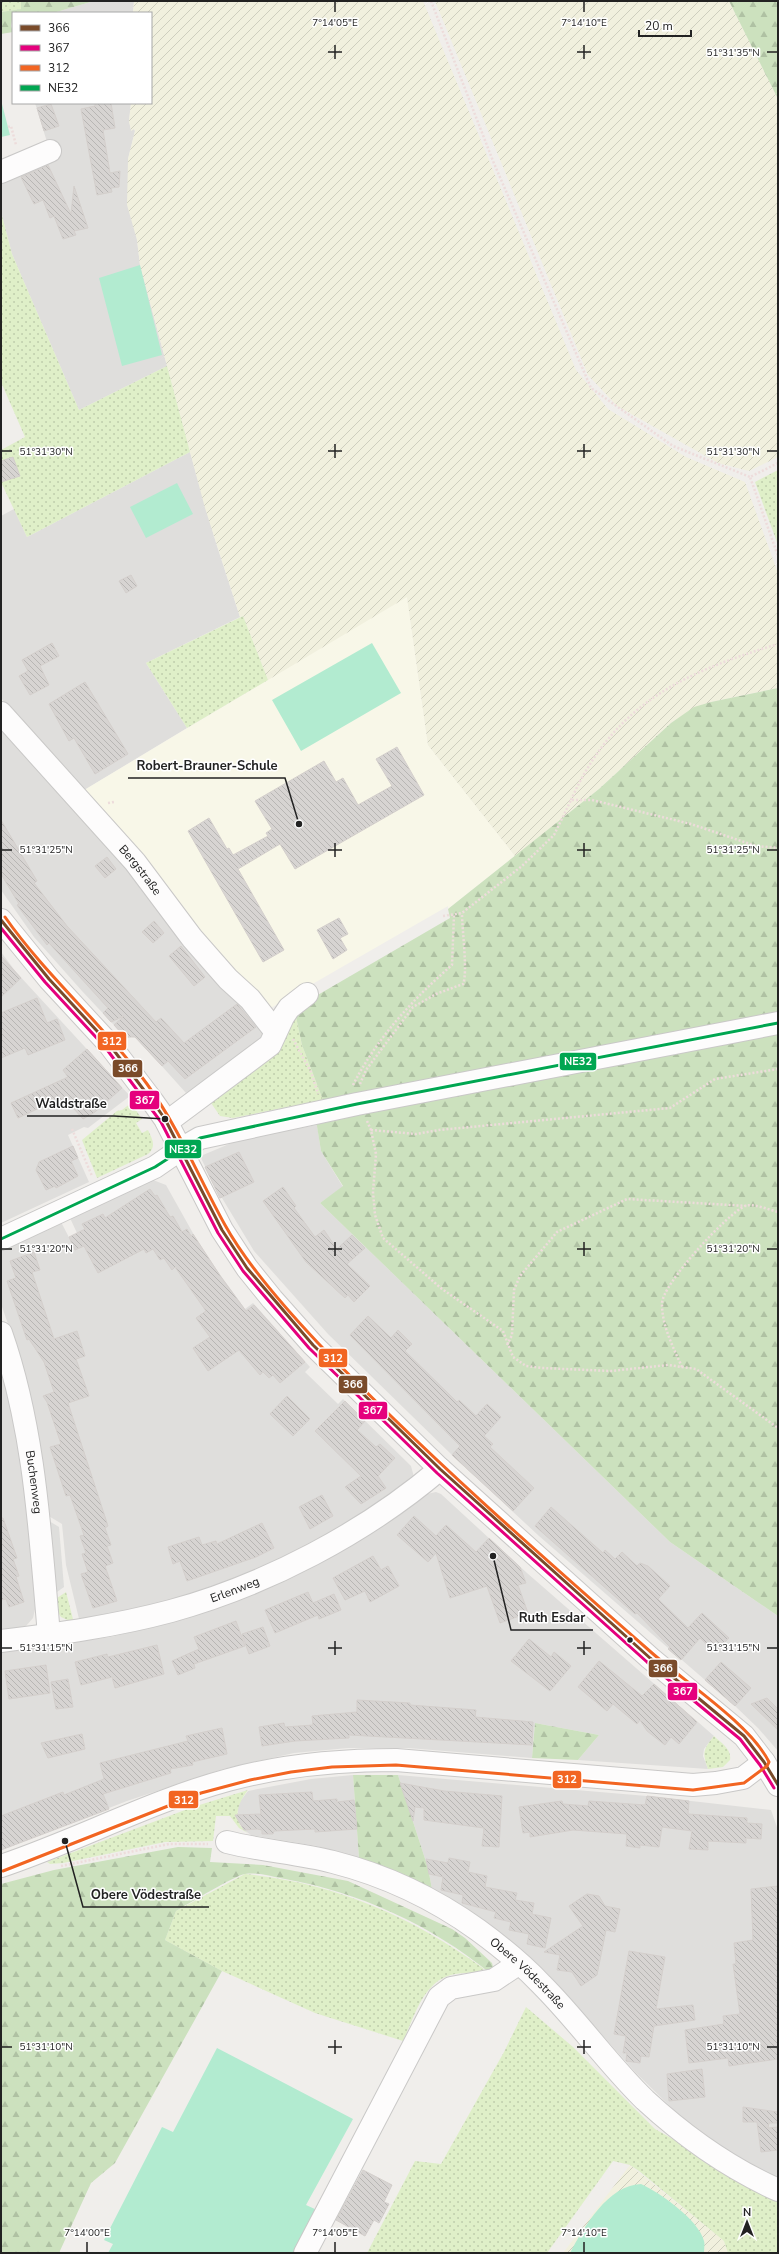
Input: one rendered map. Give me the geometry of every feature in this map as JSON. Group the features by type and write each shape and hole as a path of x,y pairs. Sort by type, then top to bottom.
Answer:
{"street":[{"path":"1,172 50,151"},
{"name":"Bergstraße","path":"1,713 135,862 192,938 228,980 250,999 275,1031"},
{"path":"1,920 44,973 108,1044 143,1087 167,1122 222,1230 247,1268 313,1344 440,1469 650,1658 744,1736 764,1762 778,1785"},
{"path":"167,1122 270,1045 275,1031 289,1008 307,994"},
{"path":"1,1239 155,1167 200,1138 357,1104 778,1023"},
{"name":"Buchenweg","path":"1,1332 20,1400 30,1450 38,1517 48,1635"},
{"name":"Erlenweg","path":"1,1641 120,1623 173,1610 279,1571 390,1509 440,1469"},
{"path":"1,1866 226,1781 302,1764 353,1760 396,1760 693,1784 716,1783 743,1778 764,1762"},
{"name":"Obere Vödestraße","path":"219,1843 295,1854 332,1862 370,1873 402,1886 478,1930 541,1984 617,2070 663,2116 685,2134 720,2158 757,2180 778,2190"},
{"path":"305,2253 439,1997 451,1988 494,1980 518,1964"}],"path":[{"path":"432,1 493,162 591,388 673,446 750,477 778,463"},
{"path":"750,477 778,556"},
{"path":"443,916 462,913 522,866 554,835 581,778 599,749 617,728 644,703 679,681 710,667 778,644"},
{"path":"571,800 592,800 691,824 756,846 778,848"},
{"path":"357,1104 358,1089 366,1070 414,1007 436,994 463,984 466,977 462,933 462,913"},
{"path":"357,1104 351,1088 361,1068 384,1034 421,992 452,965 454,915"},
{"path":"275,1031 291,1035 300,1047 311,1072 323,1111"},
{"path":"778,1069 715,1079 670,1108 455,1128 416,1134 371,1130 376,1154 373,1192 375,1215 383,1238 442,1289 497,1325 503,1331 507,1345 513,1357 526,1366 542,1368 612,1371 668,1365 696,1369 778,1428"},
{"path":"72,1129 85,1161"},
{"path":"507,1345 512,1335 514,1290 520,1276 557,1232 627,1200 747,1206 778,1212"},
{"path":"682,1367 667,1332 661,1302 676,1274 733,1213 747,1206"},
{"path":"42,1850 47,1865 53,1868 169,1844 219,1843"}],"shaded area":[{"path":"94,1 134,1 133,12 56,12"},
{"path":"35,104 131,104 129,121 131,130 134,129 135,131 128,159 140,265 167,366 79,410 12,254 1,212 1,176 51,155"},
{"path":"190,452 216,543 240,617 146,663 187,728 81,792 1,698 1,516 14,509 27,537"},
{"path":"407,596 428,745 515,856 448,909 448,906 269,1009 210,948 81,792"},
{"path":"1,724 130,866 265,1036 186,1093 133,1034 127,1039 82,991 34,937 1,890"},
{"path":"1,952 16,972 130,1096 88,1128 84,1127 68,1135 89,1182 1,1223"},
{"path":"317,1125 321,1151 343,1187 320,1203 670,1542 778,1616 778,1751 758,1728 735,1706 539,1536 452,1455 328,1334 254,1251 222,1198 220,1198 201,1158 203,1155 241,1139"},
{"path":"153,1180 166,1185 203,1251 245,1309 253,1303 310,1367 305,1372 338,1404 343,1399 411,1466 414,1477 395,1495 293,1555 192,1596 80,1623 66,1565 62,1524 47,1515 15,1344 1,1304 1,1249 61,1222 75,1249 83,1246 70,1218"},
{"path":"1,1378 5,1380 19,1442 29,1522 35,1609 33,1618 26,1626 1,1631"},
{"path":"436,1492 441,1494 527,1573 714,1736 704,1749 703,1756 708,1769 578,1760 599,1735 535,1723 532,1758 408,1748 348,1748 294,1753 223,1769 127,1801 1,1850 1,1652 111,1637 165,1624 391,1519 427,1494"},
{"path":"44,1518 59,1527 64,1587 50,1597"},
{"path":"353,1775 359,1858 317,1846 251,1835 244,1830 238,1820 238,1804 248,1791 311,1779"},
{"path":"398,1775 647,1796 771,1810 778,1830 778,2178 751,2166 701,2133 679,2115 636,2073 546,1972 491,1926 432,1889 428,1868"}],"green space":[{"path":"1,1 21,1 21,9 1,12"},
{"path":"21,1 94,1 56,12 12,12 12,32 1,34 1,12 21,9"},
{"path":"134,1 423,1 576,370 608,409 686,457 745,482 778,573 778,688 711,702 694,708 671,723 599,789 515,856 428,745 407,597 268,680 243,616 240,617 205,508 140,265 137,240 127,205 128,159 135,131 134,129 131,131 129,121 131,104 152,104 152,12 133,12"},
{"path":"435,1 729,1 778,99 778,457 749,471 718,463 617,406 588,375"},
{"path":"729,1 778,1 778,99"},
{"path":"1,100 10,135 1,137"},
{"path":"1,212 12,254 79,410 167,366 190,452 27,537 1,482 1,450 25,437 1,382"},
{"path":"140,265 162,355 122,366 99,278"},
{"path":"778,470 778,545 755,482"},
{"path":"177,483 193,514 146,538 130,507"},
{"path":"243,616 268,680 187,728 146,663"},
{"path":"372,643 401,693 301,751 272,700"},
{"path":"778,688 778,1014 323,1100 302,1045 295,1012 316,996 450,918 448,909 599,789 671,723 694,707"},
{"path":"295,1012 302,1045 323,1100 233,1118 220,1116 209,1100"},
{"path":"778,1031 778,1616 670,1542 320,1203 343,1186 321,1151 316,1120"},
{"path":"131,1103 142,1119 136,1123 142,1133 148,1130 151,1136 153,1145 151,1151 148,1154 97,1178 82,1140 117,1111 122,1110"},
{"path":"66,1592 74,1623 61,1617 51,1602"},
{"path":"535,1723 599,1735 578,1760 532,1758"},
{"path":"714,1736 728,1749 730,1760 723,1767 708,1769 704,1755 706,1748"},
{"path":"353,1775 398,1775 428,1868 432,1889 387,1868 359,1858"},
{"path":"248,1790 238,1808 238,1820 245,1831 251,1835 239,1828 230,1816 216,1816 213,1841 165,1842 63,1863 50,1864 47,1862 193,1807"},
{"path":"178,1847 212,1848 210,1862 263,1865 348,1881 452,1929 465,1938 492,1963 493,1967 490,1973 443,1940 393,1913 340,1892 313,1885 265,1875 245,1874 232,1879 201,1896 176,1911 165,1940 222,1971 115,2163 91,2183 59,2253 1,2253 1,1884 54,1870"},
{"path":"245,1874 278,1878 310,1885 371,1905 429,1933 484,1969 477,1972 451,1975 441,1979 433,1985 421,2002 403,2041 315,2013 222,1971 165,1940 176,1911"},
{"path":"526,2007 573,2047 655,2129 778,2198 778,2253 728,2253 724,2241 639,2171 630,2165 613,2161 547,2253 367,2253 415,2161 441,2164 504,2052"},
{"path":"217,2048 353,2119 306,2205 317,2210 294,2253 108,2253 113,2244 104,2240 162,2127 173,2132"},
{"path":"630,2165 724,2241 728,2253 563,2253"},
{"path":"641,2184 668,2200 695,2224 704,2241 704,2253 570,2253 582,2231 598,2209 608,2199 629,2186"}],"building":[{"path":"51,104 59,126 44,131 37,108"},
{"path":"95,104 111,104 115,128 103,130 110,173 120,171 119,187 111,188 112,192 97,195 81,109 95,106"},
{"path":"48,165 71,214 74,186 88,228 74,231 76,235 63,239 54,216 50,218 43,200 34,204 21,177"},
{"path":"13,457 20,476 1,482 1,461"},
{"path":"131,575 137,586 126,593 119,581"},
{"path":"52,643 59,656 40,666 49,685 30,695 19,676 28,671 22,660"},
{"path":"85,682 128,754 95,774 74,738 69,741 49,704"},
{"path":"397,747 424,795 295,869 280,844 238,869 284,950 263,962 188,831 209,818 227,849 229,848 233,855 268,836 266,833 272,829 255,801 324,761 336,782 343,778 358,805 392,786 376,759"},
{"path":"1,820 37,881 34,883 67,926 156,1022 161,1018 184,1043 237,1004 256,1027 185,1079 168,1061 162,1066 135,1037 125,1037 114,1025 124,1016 111,1022 103,1013 108,1008 49,943 47,945 17,905 19,904 1,874"},
{"path":"107,857 116,869 105,878 95,866"},
{"path":"339,918 348,934 340,938 347,950 333,959 317,930"},
{"path":"154,921 164,933 153,943 142,932"},
{"path":"181,946 205,977 194,986 169,956"},
{"path":"1,956 21,978 1,997"},
{"path":"37,998 47,1023 57,1019 65,1040 28,1055 25,1048 1,1058 1,1013"},
{"path":"87,1049 122,1088 95,1112 83,1119 65,1099 53,1105 52,1102 18,1118 11,1103 68,1077 63,1070"},
{"path":"73,1146 78,1158 71,1161 78,1176 56,1188 55,1186 46,1190 36,1170 39,1162"},
{"path":"239,1152 254,1182 220,1198 205,1167"},
{"path":"283,1187 296,1206 294,1208 315,1237 324,1230 337,1249 352,1235 365,1248 347,1264 370,1286 354,1302 348,1295 345,1298 306,1262 263,1201"},
{"path":"150,1189 155,1196 157,1195 170,1217 173,1216 182,1232 187,1229 191,1236 193,1234 221,1277 246,1311 254,1305 305,1362 280,1383 273,1375 269,1378 263,1372 260,1375 239,1350 208,1371 193,1348 210,1337 196,1318 206,1311 175,1267 172,1270 164,1258 160,1260 153,1249 146,1253 144,1249 98,1273 84,1246 75,1250 69,1237 85,1229 82,1224 103,1214 105,1218"},
{"path":"34,1252 40,1270 32,1272 54,1339 77,1331 85,1356 76,1359 89,1396 68,1403 108,1526 105,1528 111,1545 107,1546 113,1563 105,1566 117,1601 93,1608 81,1574 88,1572 82,1554 86,1553 80,1536 84,1535 70,1495 66,1496 50,1447 61,1444 47,1402 43,1396 54,1392 44,1362 29,1339 27,1340 7,1281 16,1278 10,1261"},
{"path":"368,1316 391,1338 398,1330 412,1344 405,1351 457,1402 459,1400 476,1416 487,1404 501,1417 484,1436 493,1444 490,1447 534,1488 513,1511 452,1455 460,1446 350,1335"},
{"path":"287,1396 310,1419 293,1436 270,1414"},
{"path":"345,1401 365,1421 357,1430 376,1447 380,1444 395,1458 378,1476 386,1488 361,1504 345,1487 361,1476 315,1431"},
{"path":"322,1495 333,1516 310,1529 299,1507"},
{"path":"551,1507 603,1553 605,1550 615,1559 622,1552 637,1566 640,1563 648,1566 670,1586 658,1599 688,1628 702,1613 729,1638 715,1652 700,1638 681,1660 668,1649 670,1647 637,1613 635,1614 535,1526"},
{"path":"414,1516 436,1536 446,1525 476,1552 489,1538 520,1567 526,1583 518,1585 528,1613 500,1623 487,1586 450,1598 436,1553 428,1562 397,1535"},
{"path":"1,1518 3,1518 17,1558 13,1559 19,1576 16,1577 24,1602 9,1607 6,1599 1,1600"},
{"path":"262,1523 274,1548 256,1557 187,1581 180,1561 173,1564 168,1547 199,1537 202,1545 216,1541 217,1544"},
{"path":"373,1556 381,1570 388,1566 399,1586 370,1602 365,1591 345,1600 333,1578"},
{"path":"308,1592 313,1603 334,1594 341,1610 319,1619 318,1615 275,1633 265,1610"},
{"path":"236,1621 245,1646 194,1664 195,1668 178,1675 172,1661 199,1649 194,1637"},
{"path":"263,1627 270,1646 249,1654 242,1634"},
{"path":"529,1639 551,1657 554,1652 571,1666 550,1691 511,1661"},
{"path":"157,1645 164,1674 115,1688 112,1677 81,1685 75,1662 107,1654 108,1657"},
{"path":"599,1661 642,1696 654,1684 697,1722 679,1744 671,1737 665,1745 647,1731 640,1720 637,1724 613,1704 607,1711 578,1687"},
{"path":"721,1662 751,1688 735,1706 705,1680"},
{"path":"46,1665 50,1693 9,1699 5,1671"},
{"path":"68,1679 73,1707 56,1709 51,1682"},
{"path":"767,1698 778,1709 778,1730 751,1704"},
{"path":"357,1700 410,1703 410,1705 476,1710 475,1717 533,1722 532,1745 349,1735 349,1738 295,1741 262,1746 259,1727 284,1723 285,1727 313,1725 312,1716 357,1712"},
{"path":"222,1728 227,1754 192,1762 193,1765 170,1769 171,1773 103,1794 109,1809 1,1850 1,1816 63,1792 64,1795 104,1779 100,1763 188,1741 186,1736"},
{"path":"82,1734 85,1749 48,1758 41,1743"},
{"path":"400,1783 444,1791 502,1796 499,1847 482,1846 484,1828 424,1820 424,1808 415,1807 413,1821"},
{"path":"312,1792 313,1801 337,1799 337,1802 354,1800 357,1829 315,1832 315,1829 274,1831 273,1834 262,1834 262,1830 244,1830 235,1815 261,1814 259,1795"},
{"path":"647,1796 689,1801 688,1814 747,1818 747,1823 762,1824 761,1839 746,1838 746,1843 708,1841 708,1850 689,1849 692,1831 662,1827 659,1847 640,1845 640,1848 626,1846 627,1834 573,1830 530,1837 530,1832 523,1833 519,1807 562,1801 563,1804 588,1806 589,1801 645,1805"},
{"path":"449,1858 470,1862 468,1872 487,1876 485,1887 517,1893 515,1900 534,1903 532,1914 551,1918 545,1948 527,1944 529,1934 509,1930 511,1922 494,1918 496,1912 462,1903 463,1895 441,1890 443,1877 429,1874 426,1859 448,1863"},
{"path":"778,1886 778,2059 729,2066 728,2058 689,2063 685,2030 724,2024 723,2016 740,2014 733,1964 736,1964 734,1943 753,1940 751,1889"},
{"path":"587,1894 599,1896 605,1906 620,1909 615,1932 606,1930 597,1975 581,1986 572,1972 557,1970 560,1955 544,1952 583,1926 569,1906"},
{"path":"629,1951 665,1957 656,2009 693,2005 695,2020 654,2026 649,2057 641,2056 640,2063 626,2061 627,2053 623,2053 626,2036 614,2034"},
{"path":"702,2069 705,2097 669,2101 667,2074"},
{"path":"743,2107 778,2112 778,2123 769,2123 768,2128 778,2127 778,2150 761,2152 757,2122 743,2122"},
{"path":"363,2170 392,2185 384,2202 389,2204 379,2223 374,2220 365,2236 336,2220"}],"transit line":[{"name":"312","path":"3,1871 201,1793 250,1780 291,1772 332,1767 396,1765 693,1790 744,1783 767,1766 769,1762 748,1733 716,1704 652,1653 524,1540 398,1423 358,1384 293,1316 244,1256 215,1207 169,1118 147,1084 113,1041 57,981 21,939 5,917"},
{"name":"366","path":"1,920 49,979 109,1044 153,1102 165,1119 222,1230 247,1268 313,1345 440,1469 650,1658 744,1736 764,1762 778,1785"},
{"name":"367","path":"1,928 45,982 105,1047 161,1122 218,1233 243,1271 309,1348 437,1473 647,1662 740,1739 760,1765 774,1788"},
{"name":"NE32","path":"1,1239 155,1167 200,1138 357,1104 778,1023"}],"place":[{"name":"Robert-Brauner-Schule","path":"299,824"},
{"name":"Waldstraße","path":"165,1119"},
{"name":"Ruth Esdar","path":"493,1556"},
{"name":"Obere Vödestraße","path":"65,1841"}]}
